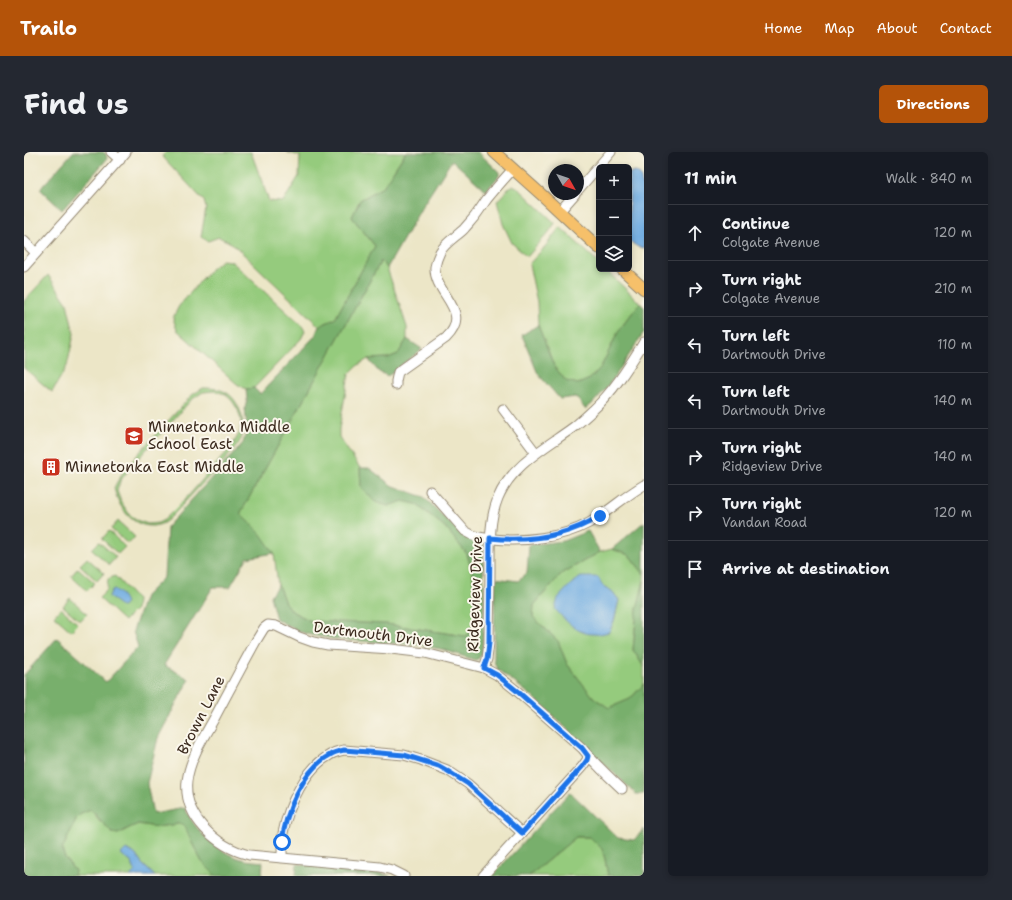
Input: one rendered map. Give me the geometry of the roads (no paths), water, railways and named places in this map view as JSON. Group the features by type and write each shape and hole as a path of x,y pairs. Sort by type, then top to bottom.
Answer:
{"main road":[{"path":"494,152 596,245"},
{"path":"625,272 644,289"}],"street":[{"path":"111,152 120,160"},
{"path":"24,267 126,152"},
{"path":"584,183 611,152"},
{"path":"396,385 398,372 446,338 455,327 455,313 438,284 436,276 435,268 440,252 445,245 457,236 472,220 486,200 513,169"},
{"path":"560,211 570,200"},
{"path":"24,241 36,253"},
{"name":"Ridgeview Drive","path":"484,668 489,643 490,538 498,498 503,488 516,472 536,453 576,425 595,409 612,391 644,342"},
{"path":"503,409 536,453"},
{"path":"430,491 464,531 469,534 477,537 514,540 533,539 572,530 587,524 644,485"},
{"name":"Dartmouth Drive","path":"268,625 276,626 313,642 328,645 425,652 484,668 497,675 517,691 582,748 622,790"},
{"name":"Brown Lane","path":"268,625 264,628 256,641 200,745 191,766 187,781 187,791 188,800 196,819 219,841 240,853 380,867 392,870 404,876"},
{"path":"282,857 283,833 294,800 305,778 324,758 344,750 404,755 439,766 468,784 522,833"},
{"path":"483,876 582,767 588,756"}],"water":[{"path":"636,172 640,175 644,191 644,248 638,247 632,243 632,173"},
{"path":"581,577 598,577 603,586 612,591 619,600 614,621 609,632 595,634 582,632 572,626 555,609 558,598 571,584"},
{"path":"114,589 120,593 126,603 123,607 119,606 109,597"},
{"path":"126,849 135,854 142,864 155,876 130,876 135,871 132,863 121,854"}],"place":[{"name":"Minnetonka Middle School East","path":"134,436"},
{"name":"Minnetonka East Middle","path":"51,467"}]}
